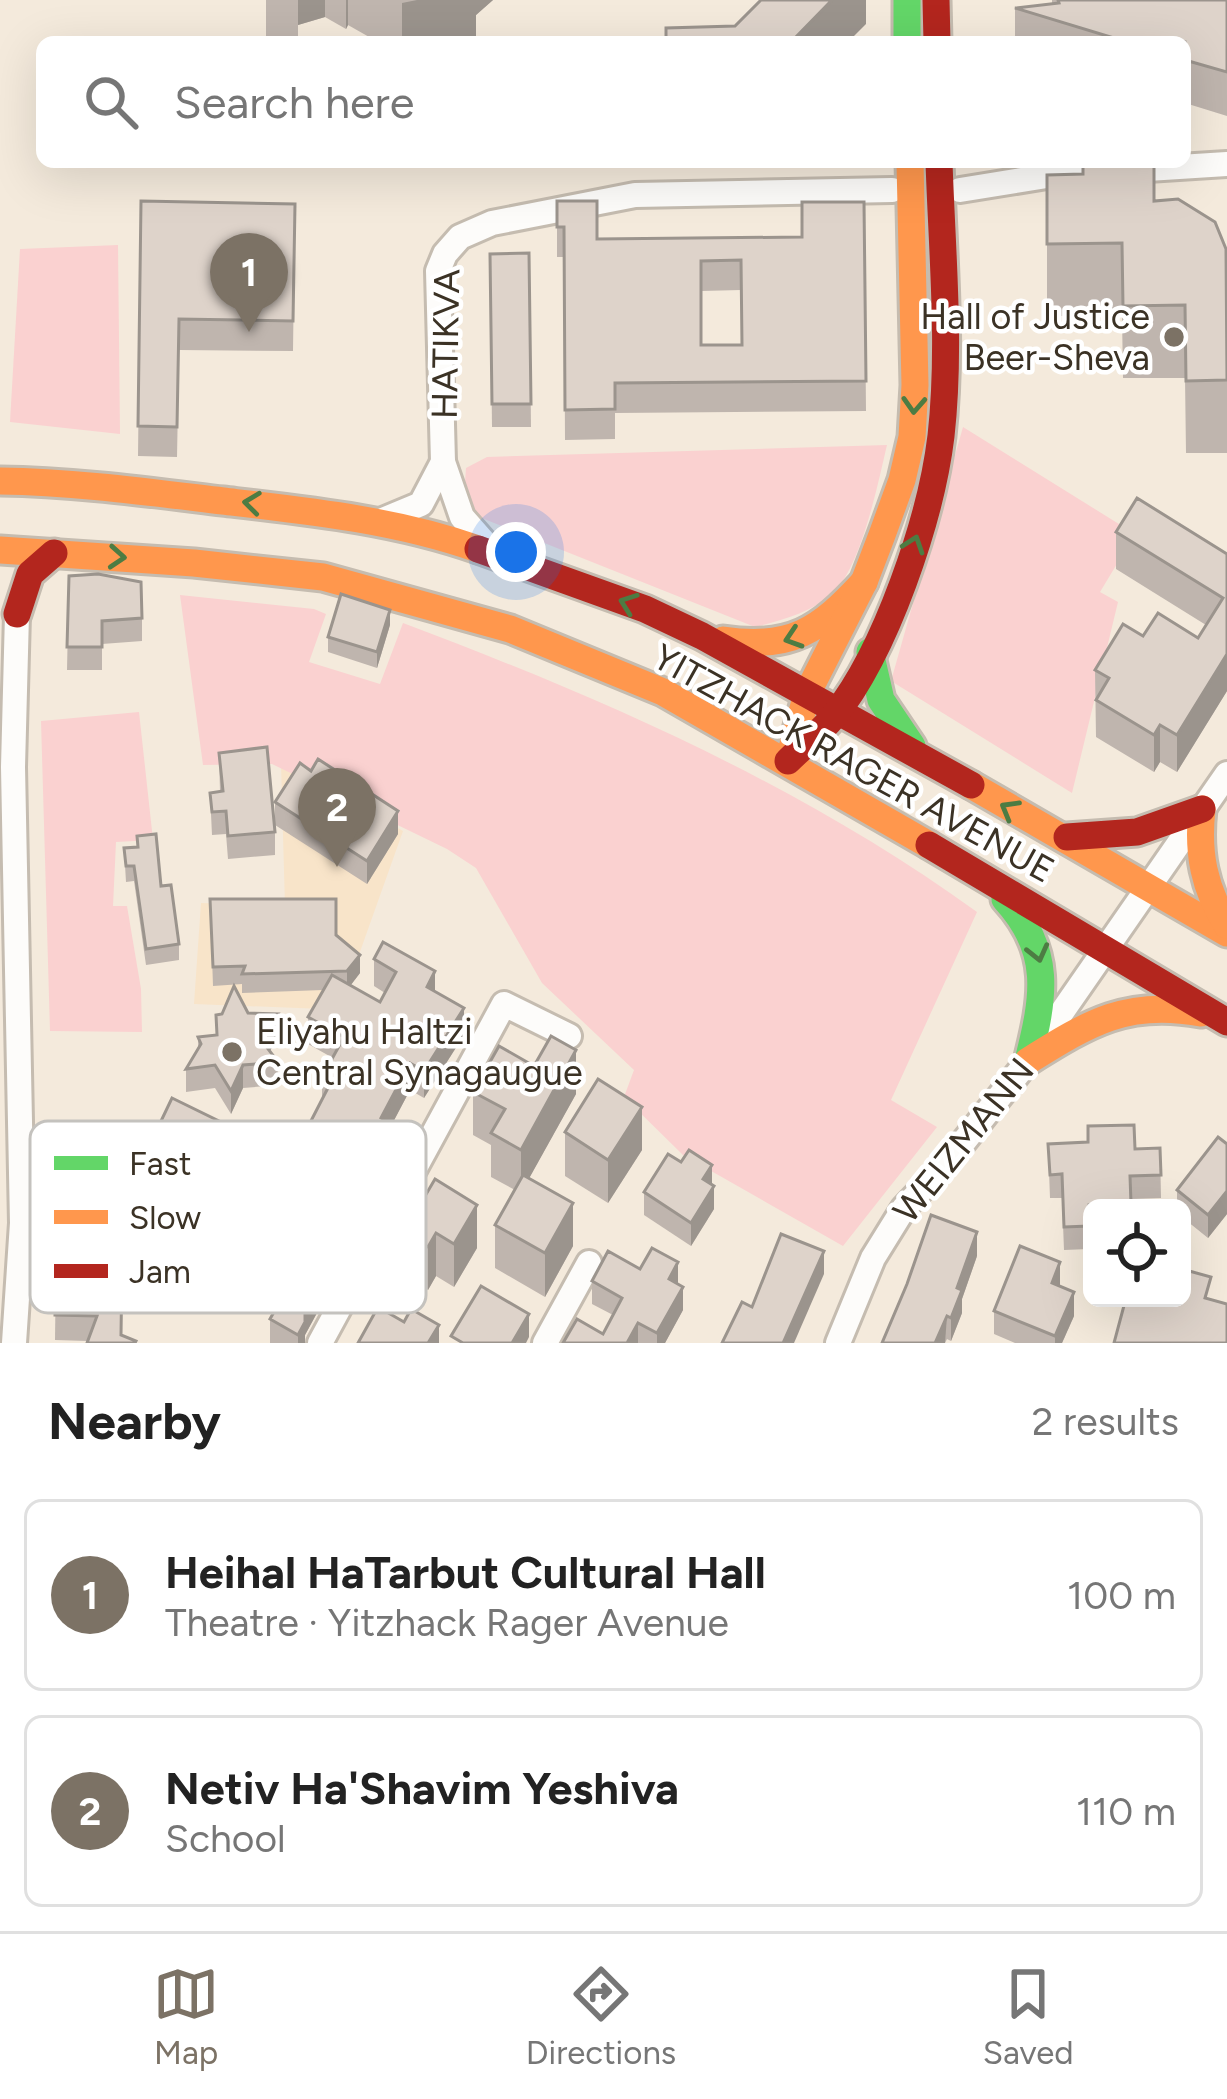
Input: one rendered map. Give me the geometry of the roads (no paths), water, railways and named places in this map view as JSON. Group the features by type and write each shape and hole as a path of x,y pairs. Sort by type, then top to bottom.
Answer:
{"main road":[{"path":"907,0 908,36"},
{"path":"936,0 937,36"},
{"path":"788,761 807,694 864,582 902,480 912,437 910,168"},
{"path":"788,761 838,711 870,652 916,539 941,441 939,168"},
{"name":"YITZHACK RAGER AVENUE","path":"0,481 165,492 376,523 444,537 645,609 703,636 1227,929"},
{"name":"YITZHACK RAGER AVENUE","path":"0,550 323,577 489,623 663,692 1224,1020"},
{"path":"17,614 30,574 54,553"},
{"path":"0,568 12,581 17,614"},
{"path":"703,636 753,646 805,635 830,622 864,582"},
{"path":"870,652 881,700 896,728 922,758"},
{"path":"1057,836 1134,835 1202,809 1199,864 1211,902 1227,929"},
{"path":"972,869 1022,914 1044,961 1040,1015 1028,1060"},
{"path":"1028,1060 1090,1022 1128,1008 1163,1004 1224,1020"}],"street":[{"path":"1191,166 1227,164"},
{"path":"961,190 1053,175 1164,168"},
{"name":"HATIKVA","path":"497,556 462,517 443,462 438,271 460,237 492,223 635,196 892,190"},
{"name":"HATIKVA","path":"376,523 421,504 443,462"},
{"path":"14,1343 22,1223 10,1168 7,767 17,614"},
{"name":"WEIZMANN","path":"838,1343 873,1258 904,1208 946,1164 1028,1060 1227,774"},
{"path":"426,1148 504,1004 568,1036"},
{"path":"544,1343 589,1263"},
{"path":"320,1343 336,1313"}],"place":[{"name":"Heihal HaTarbut Cultural Hall","path":"249,332"},
{"name":"Hall of Justice Beer-Sheva","path":"1174,337"},
{"name":"Netiv Ha'Shavim Yeshiva","path":"337,867"},
{"name":"Eliyahu Haltzi Central Synagaugue","path":"232,1052"}]}
